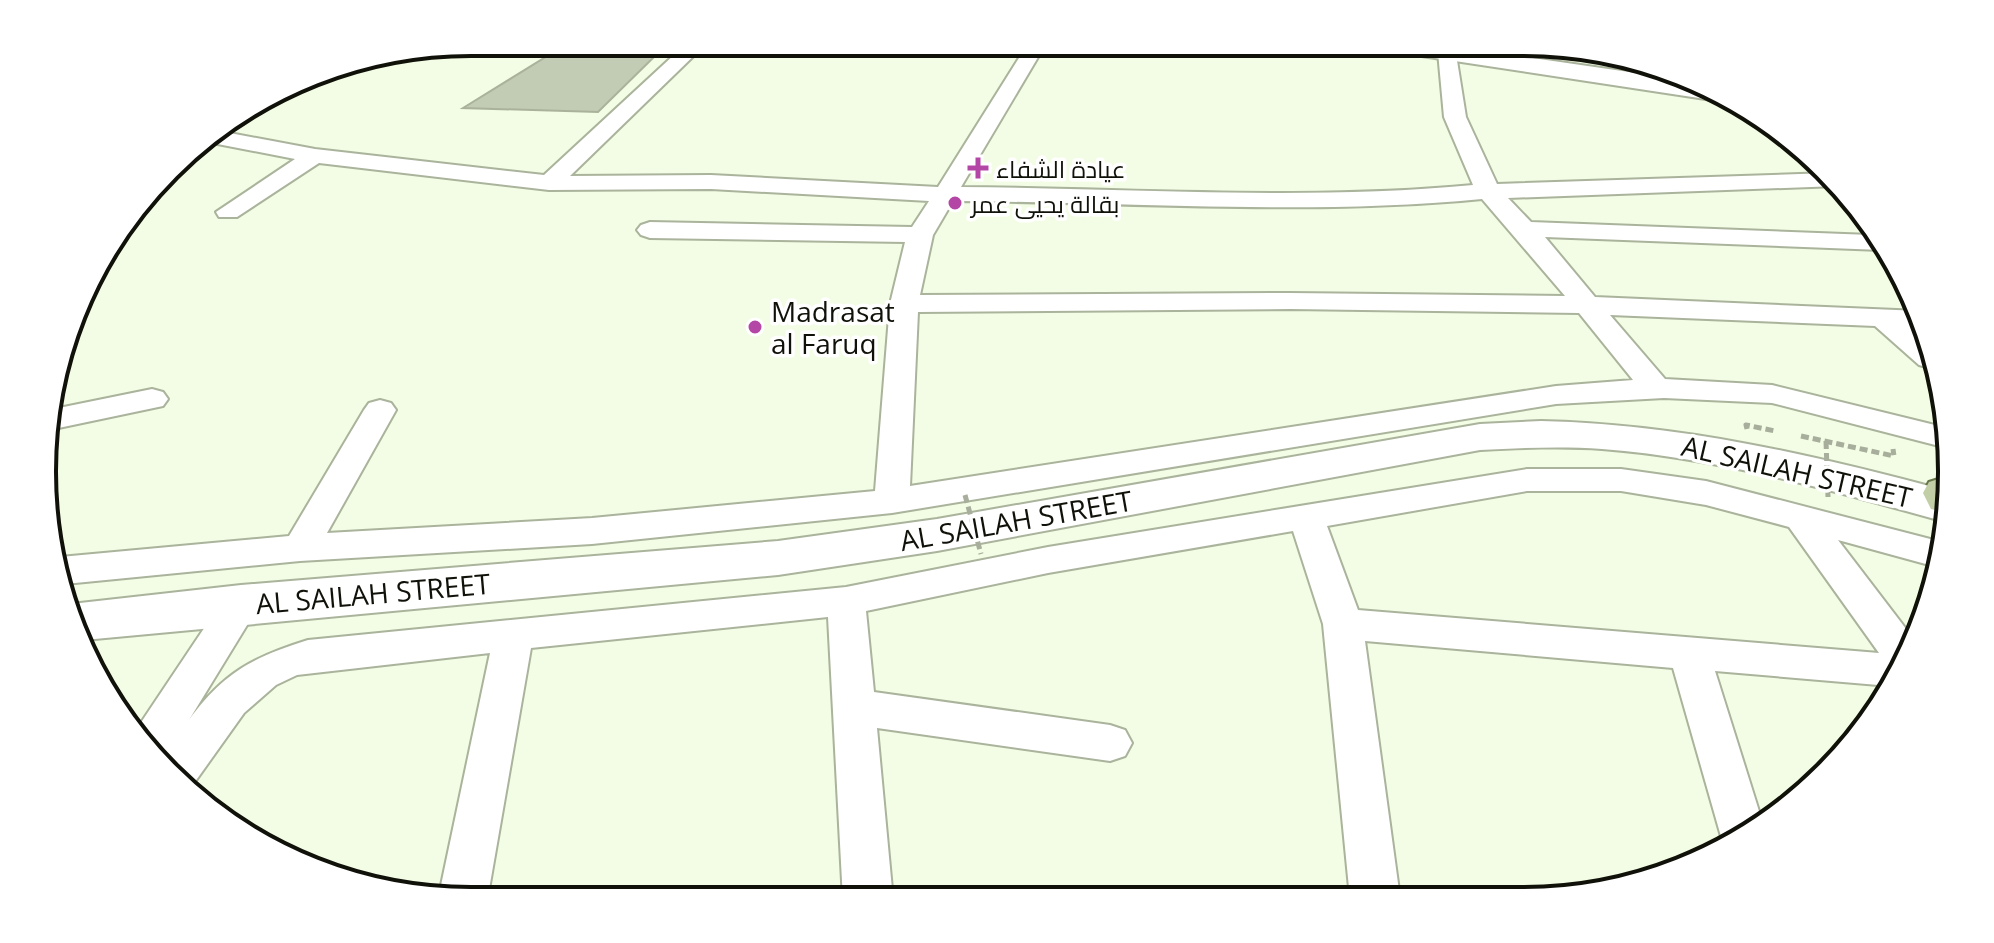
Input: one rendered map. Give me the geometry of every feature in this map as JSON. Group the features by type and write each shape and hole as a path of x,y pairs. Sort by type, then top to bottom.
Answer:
{"main road":[{"name":"AL SAILAH STREET","path":"84,620 792,556 937,535 1480,437 1520,433 1588,433 1646,438 1749,454 1936,504"}],"street":[{"path":"549,183 684,56"},
{"path":"892,501 904,304 920,235 942,194 1029,56"},
{"path":"1448,56 1455,117 1488,191 1524,229 1657,389"},
{"path":"1481,56 1651,76"},
{"path":"224,139 315,156 549,183 711,182 942,194 1115,195 1300,202 1394,200 1488,191 1818,180"},
{"path":"228,212 315,156"},
{"path":"1524,229 1869,243"},
{"path":"650,230 920,235"},
{"path":"904,304 1290,301 1585,305 1909,320"},
{"path":"1885,320 1920,350"},
{"path":"68,570 300,548 592,531 892,501 1556,395 1616,389 1725,390 1774,395 1936,436"},
{"path":"60,418 152,399"},
{"path":"300,548 380,410"},
{"path":"182,768 231,696 267,670 308,656 846,601 1048,560 1527,480 1621,480 1815,508 1930,552"},
{"path":"1815,508 1899,647"},
{"path":"1306,517 1343,624 1374,887"},
{"path":"846,601 867,887"},
{"path":"154,739 241,604"},
{"path":"1343,624 1887,670"},
{"path":"465,887 514,634"},
{"path":"1689,652 1740,825"},
{"path":"854,707 1110,743"}],"path":[{"path":"1746,425 1894,456"},
{"path":"1815,508 1826,441"},
{"path":"965,495 981,554"}],"building":[{"path":"547,56 655,56 598,112 463,108"}],"place":[{"name":"عيادة الشفاء","path":"978,168"},
{"name":"بقالة يحيى عمر","path":"955,203"},
{"name":"Madrasat al Faruq","path":"755,327"}]}
